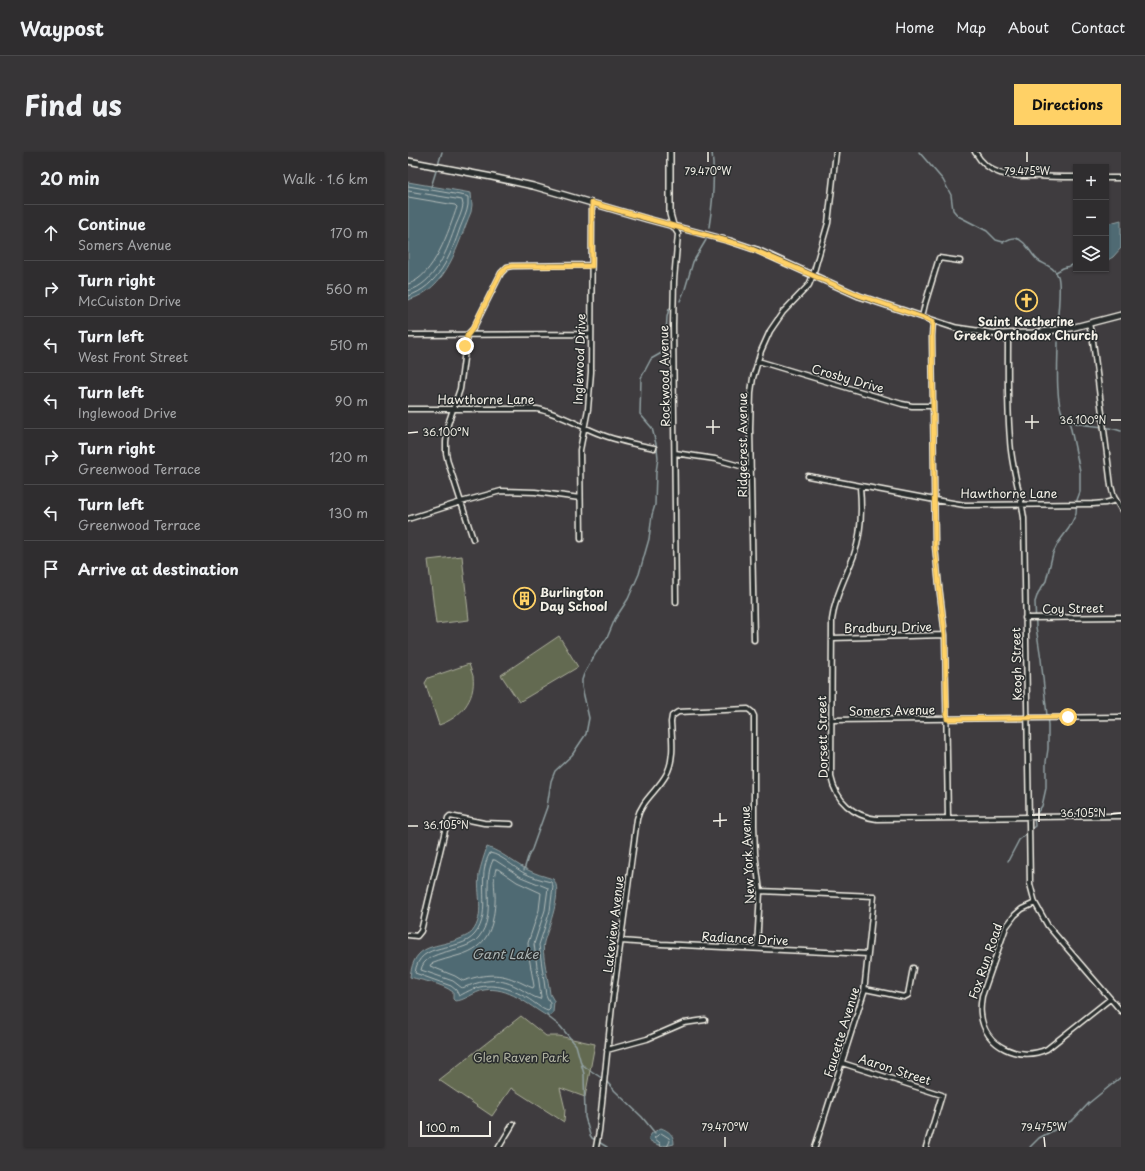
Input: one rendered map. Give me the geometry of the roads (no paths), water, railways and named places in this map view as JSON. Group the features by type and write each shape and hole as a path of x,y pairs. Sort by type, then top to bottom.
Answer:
{"street":[{"name":"Rockwood Avenue","path":"670,152 670,214 673,225 678,234 674,280 673,325 676,602"},
{"name":"Ridgecrest Avenue","path":"754,640 751,469 751,392 753,378 765,341 776,321 805,290 813,275 828,223 836,152"},
{"path":"975,152 978,158 987,167 1008,176 1073,177"},
{"path":"408,161 492,176 533,186 751,248 858,295 933,321 972,331 1008,335 1060,330 1121,315"},
{"path":"1109,178 1121,178"},
{"name":"Inglewood Drive","path":"581,539 580,450 590,390 592,203"},
{"path":"922,317 924,304 939,258 960,261"},
{"path":"473,540 446,453 447,432 462,377 467,336 473,328 501,273 507,267 592,266"},
{"path":"933,321 936,564 945,635 948,818"},
{"path":"1089,324 1093,341 1111,486 1121,509"},
{"path":"408,336 591,334"},
{"name":"Keogh Street","path":"1008,335 1010,439 1013,465 1022,504 1024,536 1029,874 1035,903 1041,915 1053,933 1121,1012"},
{"name":"Crosby Drive","path":"758,361 770,366 902,404 912,406 933,406"},
{"name":"Hawthorne Lane","path":"408,409 537,409 555,414 618,441 654,448"},
{"path":"675,453 715,459 751,469"},
{"name":"Hawthorne Lane","path":"808,476 860,487 965,505 1093,504 1116,500"},
{"name":"Dorsett Street","path":"860,487 860,529 855,553 836,599 832,620 832,782 838,796 847,807 861,816 877,819 1121,816"},
{"path":"408,519 492,493 509,491 535,492 580,498"},
{"name":"Coy Street","path":"1025,618 1121,617"},
{"name":"Bradbury Drive","path":"832,638 945,635"},
{"name":"Lakeview Avenue","path":"596,1147 637,819 641,808 666,775 670,767 672,749 672,716 685,711 748,709 752,712"},
{"name":"New York Avenue","path":"752,712 754,716 755,750 754,832 760,891 757,948"},
{"name":"Somers Avenue","path":"831,720 1121,716"},
{"path":"408,935 417,936 421,931 442,838 449,817 461,817 484,823 511,824"},
{"name":"Faucette Avenue","path":"760,891 874,896 865,990 815,1147"},
{"name":"Fox Run Road","path":"1035,903 1022,909 1015,915 1006,927 982,996 980,1006 982,1020 990,1038 1004,1049 1013,1053 1024,1055 1040,1053 1110,999"},
{"name":"Radiance Drive","path":"621,941 868,954"},
{"path":"865,990 904,997 908,995 913,968"},
{"path":"607,1050 647,1039 684,1023 705,1020"},
{"name":"Aaron Street","path":"842,1063 942,1095 926,1147"},
{"path":"499,1147 513,1124"}],"water":[{"path":"408,182 471,193 472,205 471,212 455,251 442,276 433,286 422,294 408,300"},
{"path":"1121,220 1121,248 1109,259 1109,236 1109,223"},
{"name":"Gant Lake","path":"487,847 529,871 553,879 556,884 556,900 543,947 550,994 554,1001 553,1013 549,1016 517,997 501,991 484,990 462,1000 455,1001 453,999 453,992 448,989 438,984 410,977 412,965 416,957 422,952 428,948 462,938 472,932 479,918 480,904 478,881"},
{"path":"661,1128 670,1134 673,1138 674,1144 660,1145 648,1139 652,1133"}],"waterway":[{"path":"431,187 442,152"},
{"path":"709,227 713,190 712,152"},
{"path":"919,152 943,180 951,195 953,210 958,216 987,231 996,240 1003,242 1012,238 1019,239 1039,261 1057,273 1059,280 1057,325"},
{"path":"680,301 693,262 706,240"},
{"path":"1056,272 1073,265"},
{"path":"524,870 547,807 551,781 555,771 572,755 586,734 589,718 582,687 584,674 607,638 615,619 628,599 639,574 649,539 652,515 655,505 658,458 652,428 640,414 641,378 651,359 665,351 667,317 669,309"},
{"path":"1058,342 1058,390 1060,408 1063,415 1070,421 1079,424 1121,431"},
{"path":"1008,861 1019,840 1035,826 1034,817 1042,806 1046,788 1048,725 1036,627 1035,602 1038,593 1046,581 1053,553 1076,514 1077,500 1080,492 1080,471 1069,420"},
{"path":"547,1014 547,1016 560,1026 576,1045 584,1074 585,1117 590,1135 592,1138 607,1147"},
{"path":"581,1064 603,1079"},
{"path":"1030,1147 1039,1138 1073,1120 1089,1103 1121,1077"},
{"path":"606,1081 642,1117 655,1133"}],"place":[{"name":"Saint Katherine Greek Orthodox Church","path":"1026,300"},
{"name":"Burlington Day School","path":"525,599"}],"park label":[{"name":"Glen Raven Park","path":"521,1057"}]}
